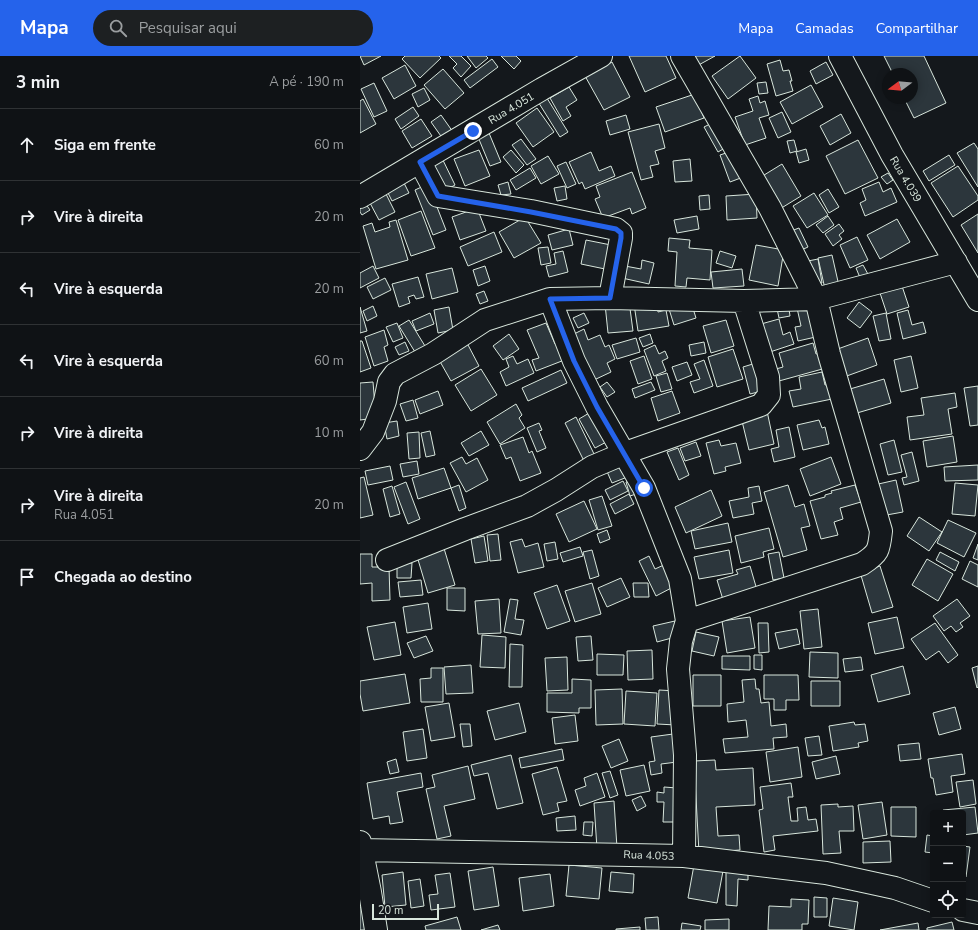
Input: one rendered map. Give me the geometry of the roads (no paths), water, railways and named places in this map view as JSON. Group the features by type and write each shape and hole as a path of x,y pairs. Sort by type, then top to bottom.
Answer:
{"street":[{"name":"Rua 4.051","path":"360,197 542,89 601,56"},
{"path":"682,56 770,208 816,299 829,354 881,531 879,549 873,557 862,564 687,621"},
{"name":"Rua 4.039","path":"840,56 892,155 978,300"},
{"path":"420,162 438,196 531,212 616,229 621,233 621,238 610,298"},
{"path":"360,449 373,432 385,401 389,382 395,374 434,354 485,320 550,299 610,298 744,301 816,299 956,262"},
{"path":"550,299 574,361 597,407 644,488 680,579 687,621 681,641 678,669 685,755 684,856"},
{"path":"387,560 527,506 556,490 592,467 624,453 761,405 770,395 768,377 744,301"},
{"path":"361,847 376,930"},
{"name":"Rua 4.053","path":"361,847 684,856 826,873 894,888 930,900"},
{"path":"966,911 978,913"}]}
